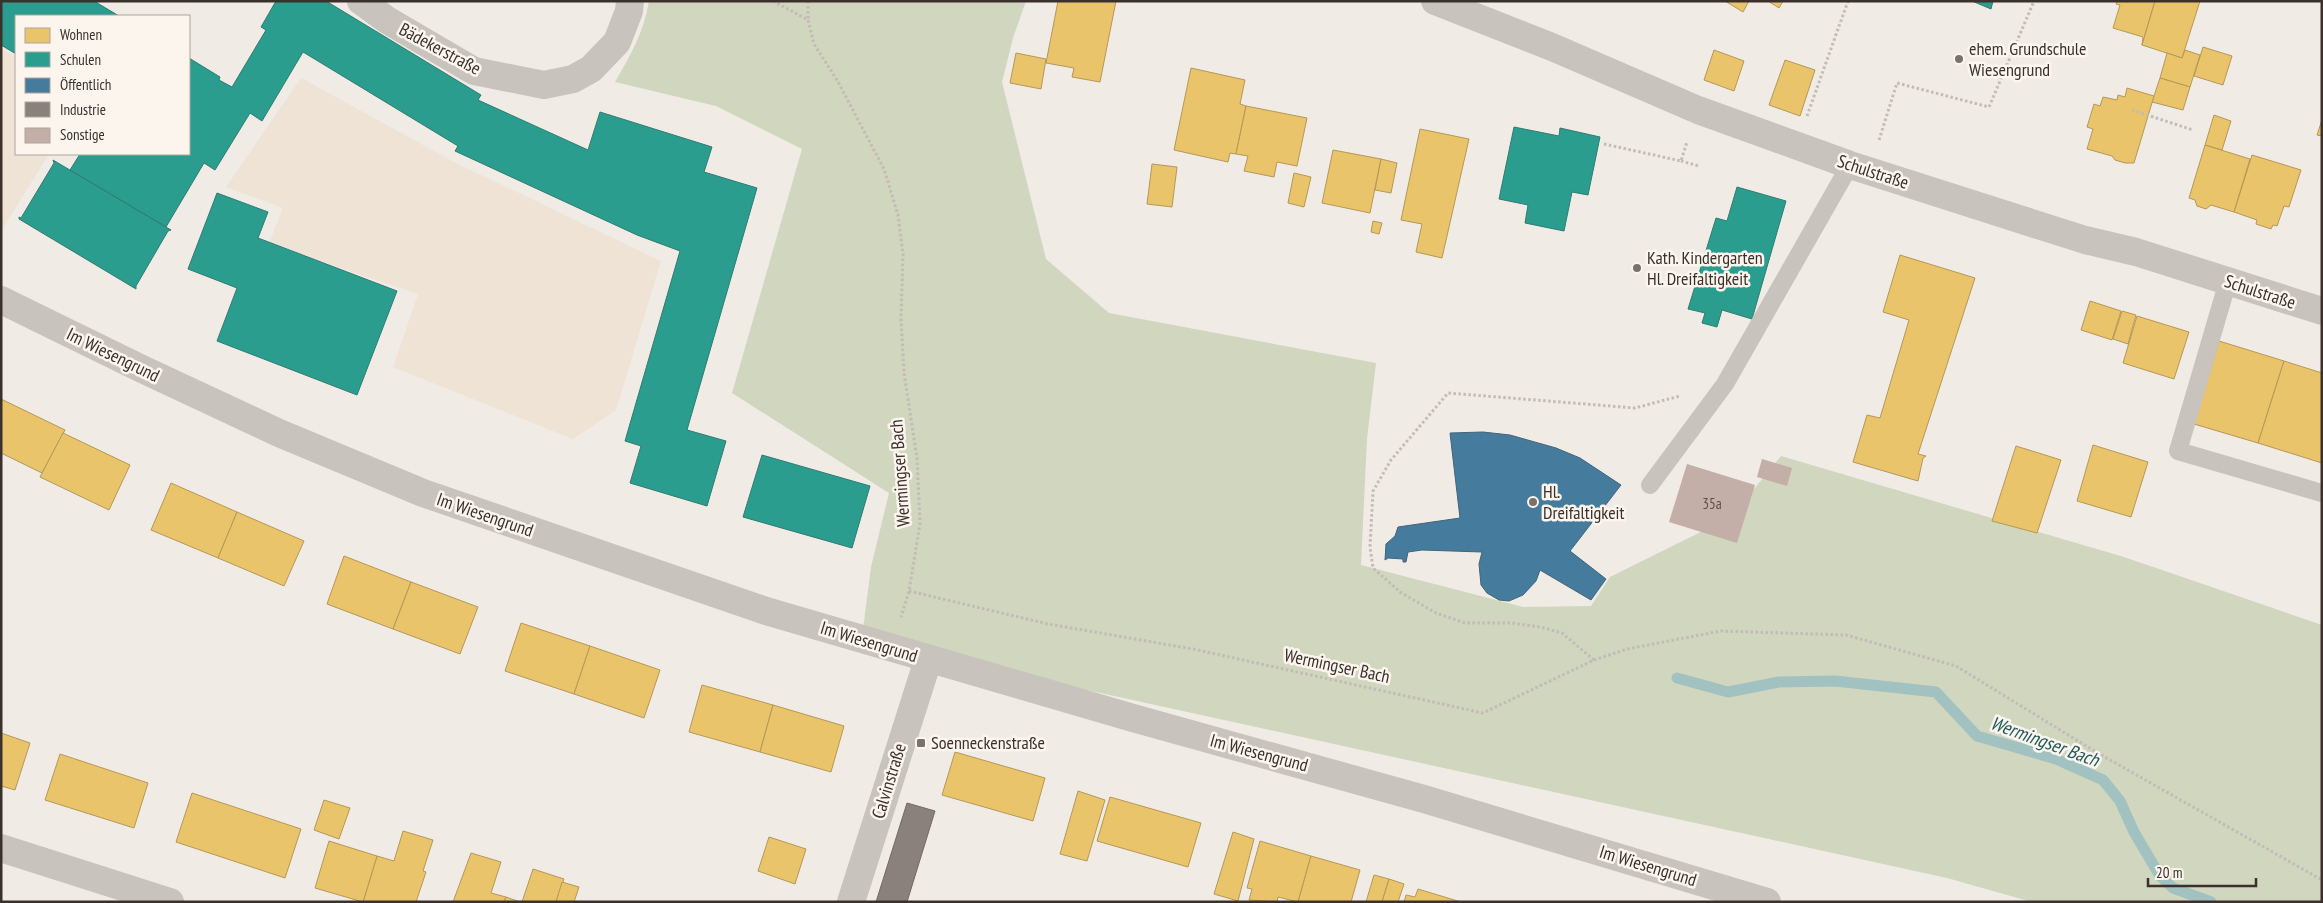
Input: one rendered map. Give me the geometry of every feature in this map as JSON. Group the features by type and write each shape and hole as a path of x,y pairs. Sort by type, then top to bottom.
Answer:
{"street":[{"name":"Bädekerstraße","path":"361,1 387,20 474,71 544,85 573,79 592,69 617,42 629,11 630,1"},
{"name":"Schulstraße","path":"1435,1 1552,47 1698,110 1860,168 2085,240 2136,252 2322,311"},
{"name":"Im Wiesengrund","path":"1,300 279,433 423,493 766,611 928,660 1424,799 1766,902"},
{"name":"Calvinstraße","path":"851,902 928,660"},
{"path":"1,848 170,902"}],"lane":[{"path":"1650,485 1725,384 1860,168"},
{"path":"2228,282 2178,451 2322,493"}],"path":[{"path":"773,1 808,20 808,1"},
{"path":"1797,145 1848,1"},
{"path":"1860,168 1897,83 1989,107 2034,1"},
{"name":"Wermingser Bach","path":"808,20 814,44 837,80 884,169 898,215 903,254 901,319 904,373 917,458 920,524 909,591 1048,624 1202,651 1483,713 1594,660 1628,649 1721,631 1846,635 1956,666 2096,752 2322,880"},
{"path":"1680,161 1698,110"},
{"path":"2132,110 2193,130"},
{"path":"1604,144 1699,166"},
{"path":"1594,660 1562,633 1540,627 1511,623 1465,623 1436,613 1400,592 1373,568 1370,547 1373,491 1396,454 1448,393 1635,408 1725,384"}],"green space":[{"path":"649,1 1026,1 1013,38 1002,82 1046,259 1109,313 1376,363 1367,439 1361,565 1523,607 1591,606 1610,577 1731,517 1781,456 2124,557 2322,625 2322,902 2032,902 1947,878 1000,671 863,629 871,567 889,493 732,393 802,149 716,106 615,82 640,33"}],"shaded area":[{"path":"1,48 15,56 15,155 48,155 1,231"},
{"path":"301,78 454,162 661,261 616,410 573,439 393,367 418,294 269,244 283,208 226,187"}],"building: Wohnen":[{"path":"1058,1 1116,1 1100,82 1072,77 1074,68 1046,63"},
{"path":"1725,1 1749,1 1743,12"},
{"path":"1768,1 1783,1 1779,8"},
{"path":"2117,1 2155,1 2142,45 2143,37 2113,28 2120,5 2116,4"},
{"path":"2155,1 2200,1 2182,58 2142,45"},
{"path":"2203,47 2232,56 2223,85 2194,76"},
{"path":"1714,50 1744,61 1734,91 1704,80"},
{"path":"2185,50 2200,55 2190,87 2160,78 2167,53 2182,58"},
{"path":"1016,53 1046,59 1041,89 1010,83"},
{"path":"1785,60 1815,70 1800,116 1769,105"},
{"path":"1191,68 1245,80 1240,104 1246,106 1236,154 1230,153 1228,162 1174,150"},
{"path":"2160,78 2190,87 2183,110 2152,102"},
{"path":"2127,88 2154,96 2134,163 2125,163 2115,160 2112,156 2087,149 2093,129 2087,127 2094,104 2100,106 2103,97 2117,100 2118,95 2125,97"},
{"path":"1246,106 1307,118 1297,166 1277,162 1274,177 1244,171 1248,156 1236,154"},
{"path":"2214,115 2231,121 2222,150 2205,145"},
{"path":"2322,120 2322,136 2317,135"},
{"path":"1420,129 1469,139 1442,258 1416,252 1422,224 1401,220"},
{"path":"2205,145 2250,159 2234,212 2211,205 2206,209 2197,206 2195,200 2189,198"},
{"path":"1333,150 1381,159 1370,213 1322,203"},
{"path":"2252,155 2301,170 2289,207 2284,206 2277,226 2273,225 2271,229 2256,224 2257,220 2234,212"},
{"path":"1381,159 1397,163 1391,193 1375,190"},
{"path":"1152,164 1177,167 1172,207 1147,204"},
{"path":"1294,173 1311,177 1304,207 1288,203"},
{"path":"1373,221 1382,223 1379,234 1371,232"},
{"path":"1900,255 1975,278 1918,454 1926,456 1923,458 1918,481 1853,462 1867,415 1880,418 1909,320 1883,312"},
{"path":"2090,301 2121,311 2112,340 2081,330"},
{"path":"2122,311 2136,315 2128,344 2113,339"},
{"path":"2137,316 2189,332 2174,379 2123,363"},
{"path":"2219,341 2284,361 2258,443 2194,424"},
{"path":"2284,361 2322,373 2322,463 2258,443"},
{"path":"1,399 65,430 42,473 1,453"},
{"path":"63,433 130,465 109,510 40,477"},
{"path":"2093,445 2148,462 2131,517 2077,501"},
{"path":"2016,446 2061,460 2037,533 1992,521"},
{"path":"171,483 237,512 218,558 151,530"},
{"path":"237,512 304,541 284,586 218,558"},
{"path":"344,556 411,582 393,629 327,604"},
{"path":"411,582 478,607 460,654 393,629"},
{"path":"521,623 590,646 574,694 505,671"},
{"path":"590,646 660,670 644,718 574,694"},
{"path":"702,685 773,705 760,752 689,732"},
{"path":"773,705 844,726 831,772 760,752"},
{"path":"1,733 30,743 15,790 1,786"},
{"path":"955,752 1045,778 1033,821 942,795"},
{"path":"60,754 148,783 134,828 45,800"},
{"path":"1078,791 1105,800 1087,861 1060,854"},
{"path":"192,793 301,829 285,878 176,842"},
{"path":"1110,797 1201,823 1188,867 1097,841"},
{"path":"324,800 350,808 339,839 314,830"},
{"path":"403,831 433,840 423,871 426,872 416,902 363,902 377,856 394,861"},
{"path":"1233,832 1254,839 1238,901 1214,894"},
{"path":"769,837 806,849 795,884 758,871"},
{"path":"329,841 377,856 363,902 315,888"},
{"path":"1260,841 1311,856 1298,902 1278,897 1277,902 1249,900 1252,889 1247,888"},
{"path":"471,853 501,862 491,893 506,897 504,902 453,902"},
{"path":"1311,856 1360,870 1351,902 1298,902"},
{"path":"533,869 564,879 556,902 522,902"},
{"path":"1374,875 1389,879 1382,902 1366,902"},
{"path":"1389,879 1404,884 1398,902 1382,902"},
{"path":"562,882 579,887 574,902 556,902"},
{"path":"1418,889 1461,902 1404,902 1406,895 1415,897"},
{"path":"506,897 520,902 504,902"}],"building: Schulen":[{"path":"1,1 94,1 117,15 15,15 15,53 1,45"},
{"path":"276,1 326,1 481,95 478,100 588,150 600,112 712,147 704,172 757,188 687,430 726,441 707,506 630,483 641,446 625,441 680,251 637,235 455,151 458,146 303,52 262,121 250,113 215,170 204,163 166,227 70,170 79,155 190,155 190,59 220,77 219,80 232,87 266,30 261,27"},
{"path":"1972,1 1993,1 1991,9"},
{"path":"1514,127 1559,136 1560,128 1600,137 1588,195 1572,192 1564,231 1525,223 1528,205 1499,199"},
{"path":"53,160 171,230 168,231 136,289 19,219 54,163"},
{"path":"1737,187 1786,201 1752,319 1722,310 1717,327 1702,323 1705,313 1688,309 1716,218 1727,221"},
{"path":"217,193 268,212 258,238 397,291 357,395 217,341 237,288 188,269"},
{"path":"762,455 870,486 852,548 743,517"}],"building: Öffentlich":[{"name":"Hl. Dreifaltigkeit","path":"1483,432 1510,435 1556,448 1580,458 1621,485 1570,551 1606,579 1591,600 1540,570 1536,581 1523,595 1509,601 1499,600 1487,593 1481,585 1479,564 1482,552 1422,550 1408,552 1406,562 1403,562 1403,559 1388,558 1385,560 1386,544 1395,536 1398,527 1460,518 1450,433"}],"building: Industrie":[{"path":"907,803 935,811 907,902 876,902"}],"building: Sonstige":[{"path":"1762,459 1792,468 1787,486 1757,477"},
{"path":"1687,464 1755,485 1737,543 1669,522"}],"waterway":[{"name":"Wermingser Bach","path":"1677,678 1728,692 1779,682 1835,681 1936,692 1977,736 2056,759 2103,780 2120,801 2134,832 2160,876 2173,888 2211,902"}],"place":[{"name":"ehem. Grundschule Wiesengrund","path":"1959,59"},
{"name":"Kath. Kindergarten Hl. Dreifaltigkeit","path":"1637,268"},
{"name":"Hl. Dreifaltigkeit","path":"1533,502"},
{"name":"Soenneckenstraße","path":"921,743"}]}
